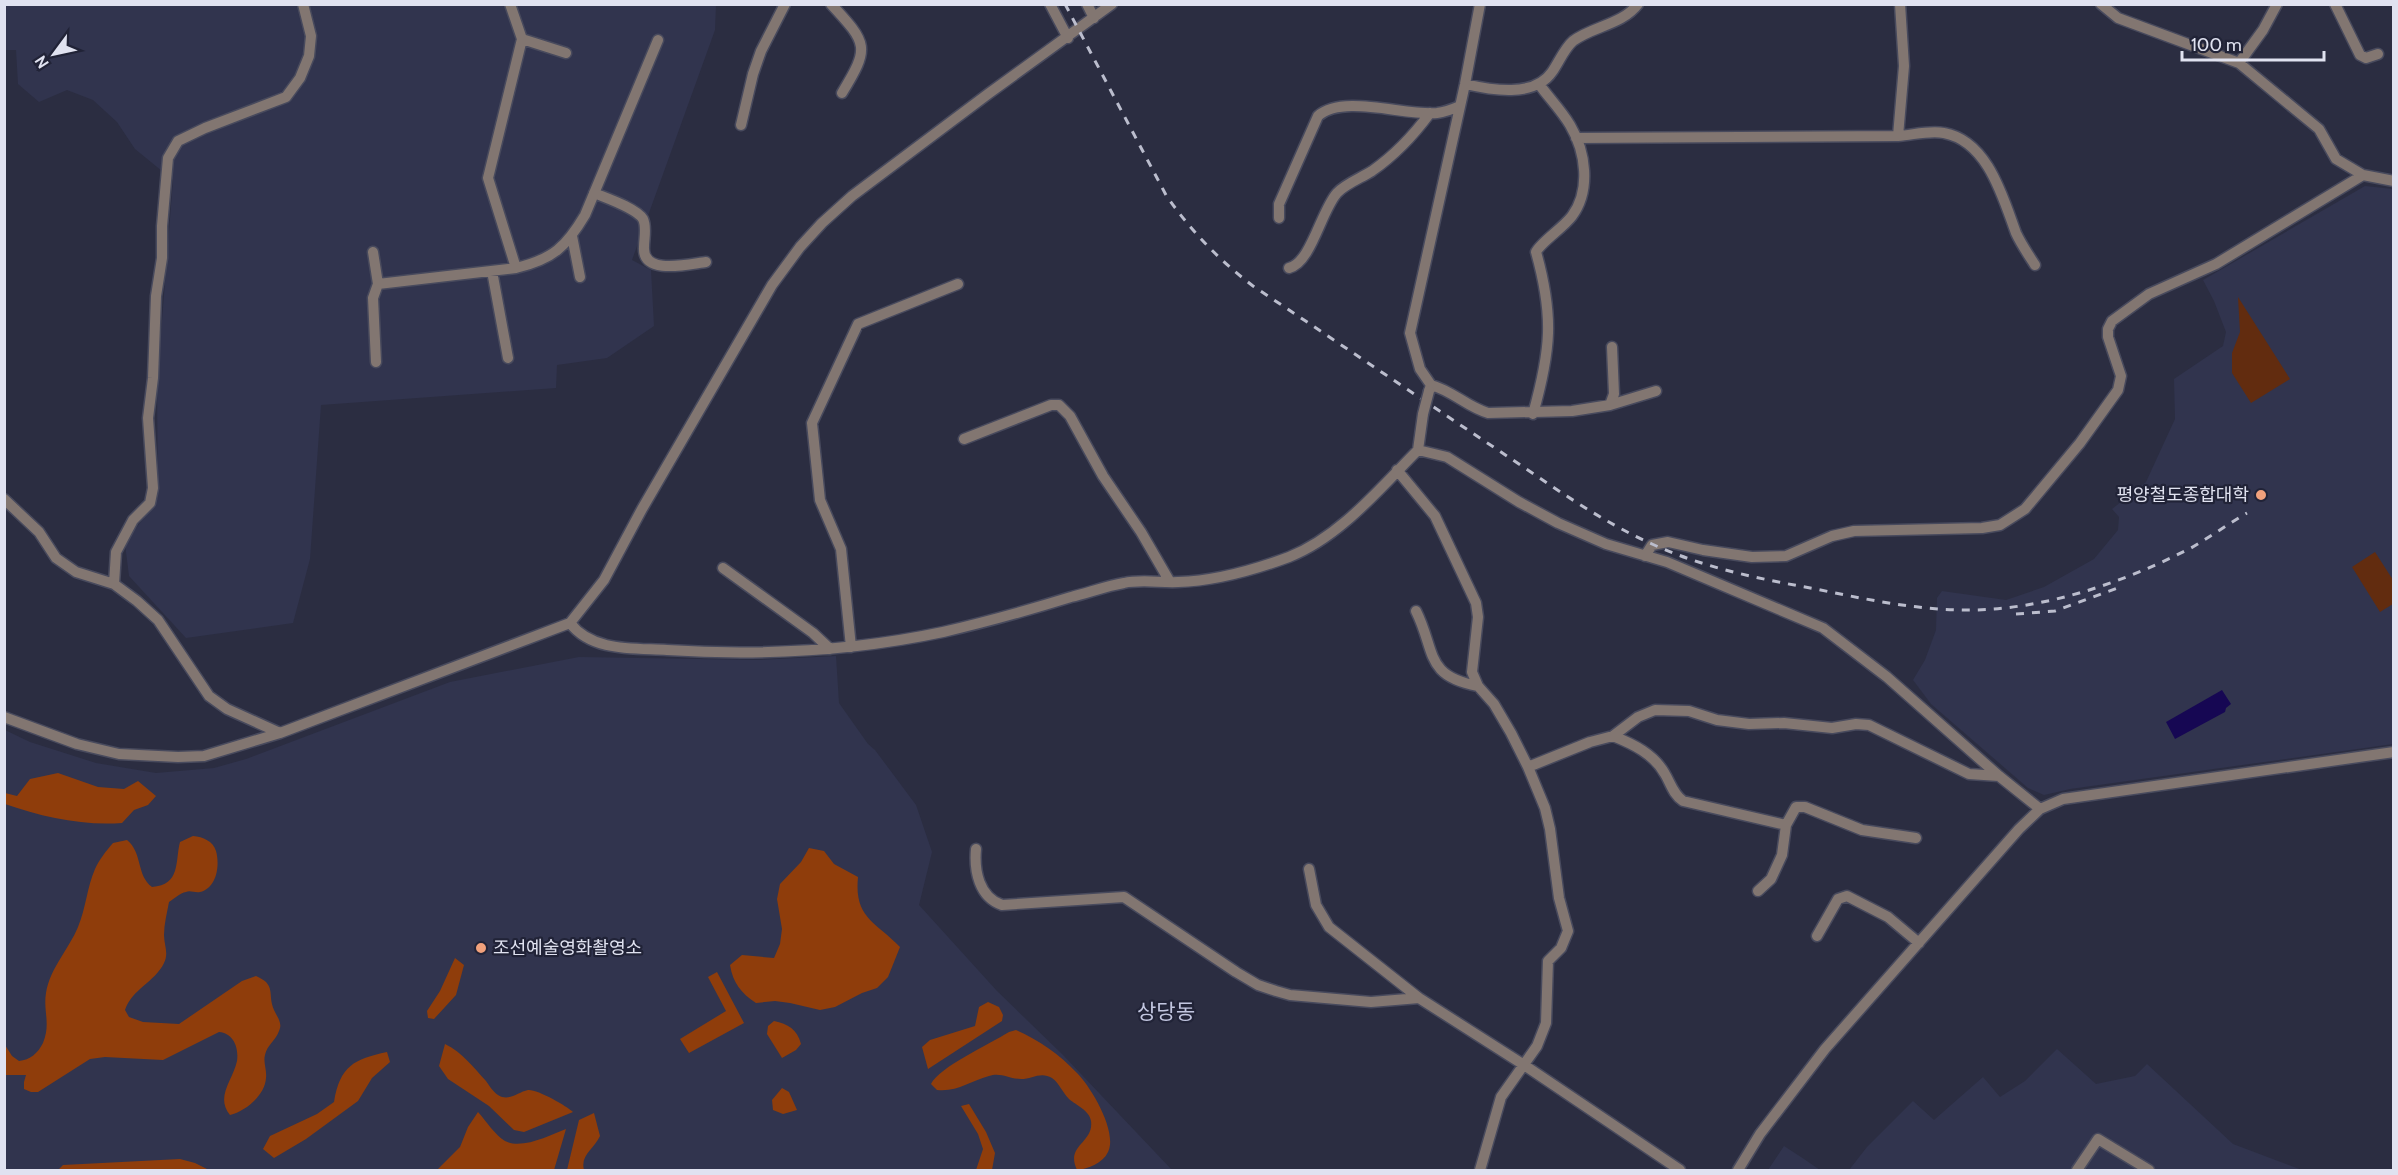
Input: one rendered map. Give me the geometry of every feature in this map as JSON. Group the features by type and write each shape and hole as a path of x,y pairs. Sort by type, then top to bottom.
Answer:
{"street":[{"path":"114,584 117,552 134,520 150,503 153,488 148,418 153,378 156,296 162,258 162,226 168,158 178,141 205,128 286,97 300,78 309,56 311,36 303,4"},
{"path":"510,4 522,39 488,178 516,268"},
{"path":"741,125 761,51 785,4"},
{"path":"831,4 852,27 861,44 862,56 859,66 842,93"},
{"path":"1050,4 1068,38"},
{"path":"1087,4 1094,18"},
{"path":"4,717 77,744 119,754 153,757 204,756 280,733 570,623 604,580 772,285 800,248 822,223 852,196 1112,4"},
{"path":"570,623 578,633 608,646 776,652 851,647 944,632 1125,582 1170,582 1213,578 1253,569 1291,556 1321,539 1348,518 1418,450 1420,423 1430,388 1420,369 1410,333 1465,84 1480,4"},
{"path":"1465,84 1486,89 1529,88 1539,84 1551,73 1574,40 1627,15 1638,4"},
{"path":"1898,136 1904,66 1899,4"},
{"path":"2101,4 2118,18 2239,63 2319,129 2336,159 2363,175 2394,181"},
{"path":"2239,63 2263,30 2277,4"},
{"path":"2335,4 2360,55 2366,58 2378,54"},
{"path":"522,39 566,54"},
{"path":"378,284 516,268 537,263 556,254 572,236 585,215 657,39"},
{"path":"1533,414 1548,349 1549,310 1545,283 1536,252 1570,218 1581,201 1584,170 1576,138 1570,125 1539,84"},
{"path":"1280,218 1279,204 1318,116 1324,111 1369,106 1439,113 1460,106"},
{"path":"1289,268 1303,261 1319,224 1337,193 1389,160 1415,134 1430,113"},
{"path":"1576,138 1898,136 1947,133 1976,152 1990,171 2004,195 2016,233 2035,264"},
{"path":"1645,555 1652,544 1668,542 1752,557 1785,556 1832,536 1854,531 1982,528 2000,525 2031,503 2080,443 2118,390 2121,376 2108,337 2108,329 2112,321 2149,294 2216,264 2363,175"},
{"path":"594,193 637,212 645,225 643,251 646,257 657,266 706,262"},
{"path":"572,236 580,277"},
{"path":"373,252 378,284 374,298 376,362"},
{"path":"492,271 508,358"},
{"path":"851,647 841,549 820,500 812,423 858,324 958,284"},
{"path":"1610,405 1614,394 1612,346"},
{"path":"1430,388 1444,388 1474,410 1488,413 1533,414 1610,405 1656,391"},
{"path":"964,439 1051,405 1059,405 1071,416 1103,476 1141,532 1170,582"},
{"path":"1418,450 1447,457 1519,502 1558,523 1606,544 1645,555 1756,598 1824,628 1887,677 1999,777 2040,809"},
{"path":"1397,470 1435,516 1476,603 1478,617 1472,672 1478,686 1494,704 1528,767 1545,808 1559,898 1568,930 1561,948 1548,961 1546,1023 1537,1046 1501,1097 1480,1170"},
{"path":"4,499 39,532 56,558 76,572 114,584 158,620 209,696 227,709 280,733"},
{"path":"723,568 813,633 830,649"},
{"path":"1416,611 1433,660 1440,670 1462,683 1478,686"},
{"path":"1528,767 1590,742 1613,736 1638,717 1655,710 1666,709 1689,711 1717,720 1749,724 1784,723 1832,728 1856,724 1869,725 1969,774 1999,777"},
{"path":"1613,736 1635,745 1656,761 1677,797 1683,801 1786,825"},
{"path":"1738,1170 1760,1134 1825,1049 2019,829 2040,809 2063,799 2394,752"},
{"path":"1758,891 1771,879 1782,855 1786,825 1796,807 1805,807 1862,830 1916,838"},
{"path":"976,849 975,862 982,887 990,899 1002,905 1124,897 1258,985 1290,995 1371,1002 1419,998"},
{"path":"1309,869 1316,905 1329,927 1419,998 1524,1065 1680,1170"},
{"path":"1817,936 1838,899 1847,896 1888,917 1919,943"},
{"path":"2077,1170 2098,1139 2149,1170"}],"shaded area":[{"path":"4,5 716,5 715,30 632,260 651,270 654,326 607,358 557,365 556,388 321,405 310,559 293,623 186,638 129,576 125,544 158,497 157,384 173,180 135,149 117,122 93,100 67,90 39,102 18,84 16,50 5,50"},
{"name":"평양철도종합대학","path":"2365,186 2393,189 2393,744 2070,789 2044,795 2028,788 1931,704 1913,680 1925,660 1936,630 1937,598 1942,591 2006,600 2044,587 2094,559 2118,530 2119,517 2112,509 2146,482 2175,419 2174,379 2223,346 2226,332 2203,280"},
{"path":"2238,297 2290,379 2251,403 2232,373 2232,353 2240,332"},
{"path":"2375,552 2393,580 2393,604 2380,612 2352,567"},
{"name":"조선예술영화촬영소","path":"836,656 839,703 916,805 932,852 919,905 997,991 1063,1055 1172,1170 5,1170 5,730 30,742 96,763 156,773 214,768 246,759 450,682 579,657 759,660"},
{"path":"2222,690 2231,704 2225,712 2175,739 2166,722"},
{"path":"58,773 98,787 124,789 138,781 156,796 148,805 134,810 122,823 107,824 63,819 5,804 5,793 17,796 30,779"},
{"path":"193,836 207,840 215,848 218,863 214,881 206,890 189,891 169,902 164,931 166,952 164,963 160,970 133,996 125,1010 129,1017 143,1022 179,1024 242,981 256,976 263,979 269,986 280,1028 266,1051 265,1084 258,1096 248,1106 230,1115 224,1102 226,1088 237,1061 237,1051 231,1038 219,1032 163,1060 105,1057 90,1059 38,1092 24,1089 26,1075 5,1075 5,1045 12,1056 19,1061 33,1055 43,1043 47,1023 45,999 48,984 78,927 92,876 101,859 113,843 127,840 135,851 147,882 152,887 161,885 168,882 175,871 180,842"},
{"path":"809,848 824,851 834,864 858,877 859,902 863,910 868,918 900,947 888,977 877,988 835,1007 820,1010 775,1001 756,1003 738,987 730,965 742,955 774,958 780,944 782,929 777,899 780,884 801,862"},
{"path":"455,958 464,965 456,995 434,1019 428,1018 427,1011 440,991"},
{"path":"717,972 744,1023 689,1053 680,1039 726,1011 708,977"},
{"path":"988,1002 999,1007 1003,1015 1002,1021 928,1069 922,1047 930,1040 975,1026 979,1007"},
{"path":"774,1021 791,1028 797,1034 801,1044 796,1050 782,1058 767,1034 768,1026"},
{"path":"1016,1030 1041,1043 1064,1060 1077,1073 1096,1099 1106,1122 1110,1143 1106,1156 1099,1162 1077,1170 1074,1162 1075,1155 1091,1128 1090,1117 1069,1099 1055,1080 1048,1076 1040,1075 1021,1079 993,1075 958,1088 944,1090 937,1090 931,1084 954,1063"},
{"path":"445,1044 467,1061 498,1095 510,1097 532,1090 552,1098 573,1112 524,1132 514,1130 489,1106 448,1079 439,1066"},
{"path":"2057,1049 2096,1084 2135,1076 2147,1064 2233,1144 2302,1170 1849,1170 1867,1147 1913,1101 1934,1120 1983,1077 2000,1097 2025,1081"},
{"path":"387,1052 390,1062 372,1078 358,1101 306,1139 274,1158 263,1149 270,1136 317,1114 334,1102 340,1080 350,1066 357,1061"},
{"path":"782,1088 789,1092 797,1110 783,1114 773,1110 772,1100"},
{"path":"969,1104 986,1132 995,1153 992,1170 976,1170 983,1149 978,1134 961,1106"},
{"path":"478,1112 498,1135 512,1143 536,1141 566,1129 554,1170 437,1170 460,1147 468,1127"},
{"path":"594,1113 600,1136 584,1160 584,1170 567,1170 579,1120"},
{"path":"1784,1146 1804,1159 1820,1170 1768,1170"},
{"path":"180,1159 209,1170 58,1170 63,1165"}],"railway":[{"path":"1065,4 1166,195 1195,232 1228,266 1253,286 1556,489 1613,524 1652,544 1692,560 1774,581 1895,604 1935,609 1975,610 2031,604 2113,582 2191,548 2247,513"},
{"path":"2016,614 2055,611 2123,586"}],"place":[{"name":"평양철도종합대학","path":"2261,495"},
{"name":"조선예술영화촬영소","path":"481,948"}],"district":[{"name":"상당동","path":"1166,1011"}]}
